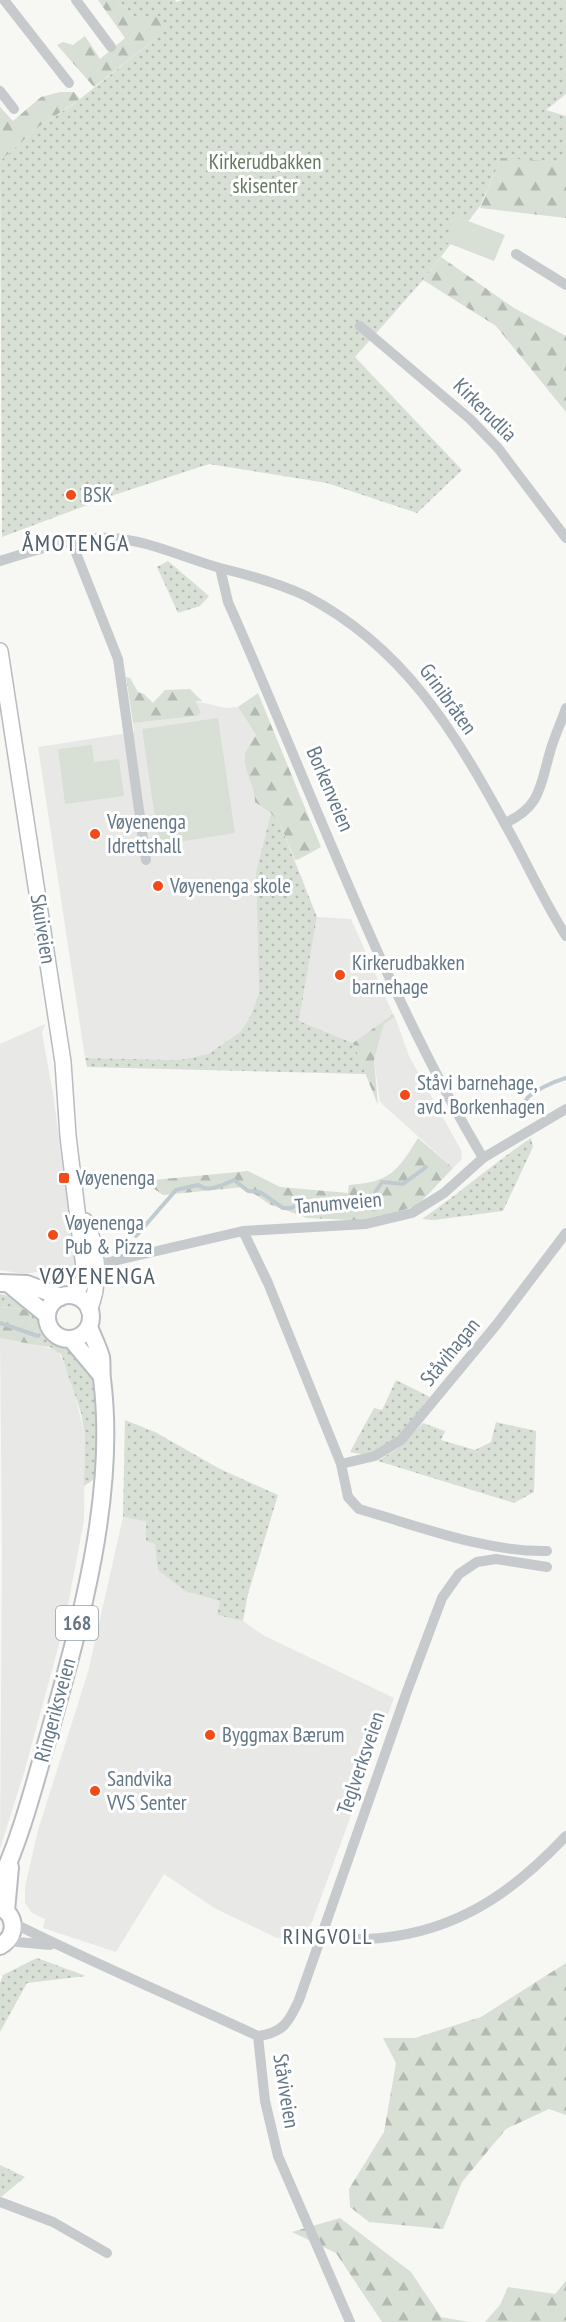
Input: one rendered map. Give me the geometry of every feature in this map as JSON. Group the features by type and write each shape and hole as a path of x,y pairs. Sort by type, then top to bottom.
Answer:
{"main road":[{"name":"Skuiveien","path":"0,651 63,1062 68,1136 78,1207 89,1229 90,1266 97,1287 89,1310"},
{"name":"Skuiveien","path":"68,1297 84,1282 90,1266"},
{"path":"5,1284 27,1284 86,1304 89,1310"},
{"path":"5,1284 47,1315 51,1329 56,1335 71,1339 102,1376"},
{"path":"47,1315 52,1304 68,1297"},
{"name":"168","path":"89,1310 89,1327"},
{"path":"71,1339 81,1335 89,1327"},
{"name":"Ringeriksveien","path":"6,1914 10,1864 71,1654 92,1550 104,1474 106,1418 100,1356 89,1327"},
{"name":"Ringeriksveien","path":"0,1882 10,1864"},
{"name":"168","path":"4,1944 6,1914"}],"street":[{"path":"4,0 69,83"},
{"path":"76,0 111,47"},
{"path":"0,91 14,109"},
{"path":"516,254 566,285"},
{"name":"Kirkerudlia","path":"360,326 470,419 498,448 566,538"},
{"path":"0,561 72,543 111,538 148,545 220,568"},
{"path":"72,543 118,659 146,860"},
{"name":"Grinibråten","path":"220,568 267,581 304,596 347,622 394,660 438,712 505,823 566,936"},
{"name":"Borkenveien","path":"220,568 228,602 393,988 441,1087 483,1158"},
{"path":"505,823 523,814 540,791 550,751 566,708"},
{"name":"Tanumveien","path":"90,1266 243,1231 366,1224 392,1219 428,1204 483,1158 566,1109"},
{"path":"243,1231 268,1283 341,1464 348,1497 359,1509 472,1541 525,1551 547,1551"},
{"name":"Ståvihagan","path":"341,1464 375,1456 402,1440 497,1324 566,1233"},
{"name":"Teglverksveien","path":"258,2036 272,2034 284,2028 289,2022 324,1934 406,1694 442,1598 459,1574 477,1562 496,1559 547,1568"},
{"path":"324,1934 350,1939 381,1938 420,1932 462,1918 496,1899 524,1878 566,1836"},
{"name":"Ståviveien","path":"6,1914 56,1946 106,1965 258,2036 265,2102 278,2156 350,2322"},
{"name":"Ståviveien","path":"4,1944 56,1946"},
{"path":"0,2202 52,2222 107,2253"}],"shaded area":[{"name":"Vøyenenga skole","path":"195,701 226,708 238,707 256,735 251,746 248,773 256,791 271,813 256,872 259,993 250,1017 240,1032 208,1054 180,1060 85,1058 38,747 134,732 133,723 197,716"},
{"name":"Kirkerudbakken barnehage","path":"317,917 351,919 393,1014 353,1043 299,1021"},
{"name":"Ståvi barnehage, avd. Borkenhagen","path":"395,1017 409,1056 461,1150 462,1159 453,1168 380,1102 374,1060 384,1024"},
{"path":"45,1024 42,1033 53,1093 76,1266 24,1274 0,1270 0,1044"},
{"path":"0,1338 58,1350 71,1380 85,1435 84,1520 64,1626 24,1773 0,1849 2,1550"},
{"path":"123,1517 146,1520 146,1541 155,1544 185,1591 221,1601 217,1615 243,1621 263,1635 394,1698 305,1941 277,1938 214,1908 164,1874 116,1952 43,1928 45,1919 32,1913 25,1903 25,1887 38,1830 88,1672"}],"green space":[{"path":"98,0 117,0 136,19 157,15 162,24 155,39 94,87 57,45 63,42 73,45 85,36 100,59 125,38"},
{"name":"Kirkerudbakken skisenter","path":"117,0 175,0 176,2 182,0 566,0 566,94 546,110 566,116 566,162 501,159 480,206 423,280 355,357 462,470 417,513 327,483 209,464 114,495 2,537 0,161 37,128 75,103 155,39 152,16 145,20 136,19"},
{"path":"60,92 74,92 80,99 37,128 0,161 0,107 13,121 41,97"},
{"path":"501,158 566,162 566,218 480,208"},
{"path":"455,216 505,235 494,261 445,242"},
{"path":"441,257 514,308 566,336 566,412 496,326 423,280"},
{"path":"168,561 209,596 200,606 178,613 157,567"},
{"path":"126,677 130,678 138,692 144,694 153,703 165,690 190,689 202,701 195,701 201,712 197,716 133,723"},
{"path":"258,693 321,847 295,860 280,824 271,813 255,802 246,770 246,751 256,735 238,707"},
{"path":"218,718 235,833 159,845 142,729"},
{"path":"92,745 94,762 119,759 124,796 65,804 58,749"},
{"path":"271,813 280,824 317,917 299,1021 353,1043 367,1074 87,1067 85,1058 180,1060 208,1054 240,1032 250,1017 259,993 256,872"},
{"path":"393,1014 395,1017 384,1024 374,1060 378,1105 353,1043"},
{"path":"418,1138 453,1168 418,1205 371,1221 307,1218 269,1204 244,1187 163,1195 143,1181 248,1171 280,1187 348,1193 349,1185 374,1181 391,1173 398,1167"},
{"path":"531,1138 533,1147 503,1211 434,1220 422,1219 450,1199"},
{"path":"0,1294 12,1297 29,1306 37,1315 47,1336 76,1352 87,1365 96,1397 100,1435 97,1469 93,1480 84,1486 85,1435 81,1413 61,1354 50,1347 40,1346 41,1343 30,1320 31,1310 0,1307"},
{"path":"0,1307 31,1310 30,1320 41,1343 40,1346 0,1338"},
{"path":"396,1380 430,1397 406,1428 386,1446 363,1454 350,1452 374,1408 382,1410"},
{"path":"125,1420 155,1432 220,1469 278,1495 248,1594 243,1621 217,1615 220,1601 185,1591 158,1570 155,1544 146,1541 146,1521 123,1517"},
{"path":"496,1422 536,1431 534,1492 514,1503 378,1461 398,1448 423,1423 445,1431 441,1440 475,1450 491,1442"},
{"path":"37,1958 86,1976 27,1983 0,2032 0,1983 3,1975"},
{"path":"566,1963 566,2115 549,2109 506,2129 462,2182 443,2229 369,2222 350,2207 349,2189 384,2132 396,2063 383,2038 415,2038 481,2017"},
{"path":"0,2165 25,2177 1,2197 0,2196"},
{"path":"340,2218 411,2272 441,2317 469,2322 382,2322 336,2253 292,2232"},
{"path":"566,2281 566,2322 485,2322 500,2305 508,2287 555,2294"}],"waterway":[{"path":"526,1100 538,1090 566,1078"},
{"path":"136,1236 176,1190 198,1185 211,1188 234,1180 248,1191 260,1192 283,1208 291,1208 306,1201 330,1207 344,1200 356,1202 360,1198 373,1196 382,1182 403,1184 426,1167"},
{"path":"0,1323 38,1336"}],"place":[{"name":"BSK","path":"71,495"},
{"name":"Vøyenenga Idrettshall","path":"95,834"},
{"name":"Vøyenenga skole","path":"158,886"},
{"name":"Kirkerudbakken barnehage","path":"340,975"},
{"name":"Ståvi barnehage, avd. Borkenhagen","path":"405,1095"},
{"name":"Vøyenenga","path":"64,1178"},
{"name":"Vøyenenga Pub & Pizza","path":"53,1235"},
{"name":"Byggmax Bærum","path":"210,1735"},
{"name":"Sandvika VVS Senter","path":"95,1791"}],"district":[{"name":"ÅMOTENGA","path":"76,543"},
{"name":"VØYENENGA","path":"98,1276"},
{"name":"RINGVOLL","path":"328,1936"}]}
